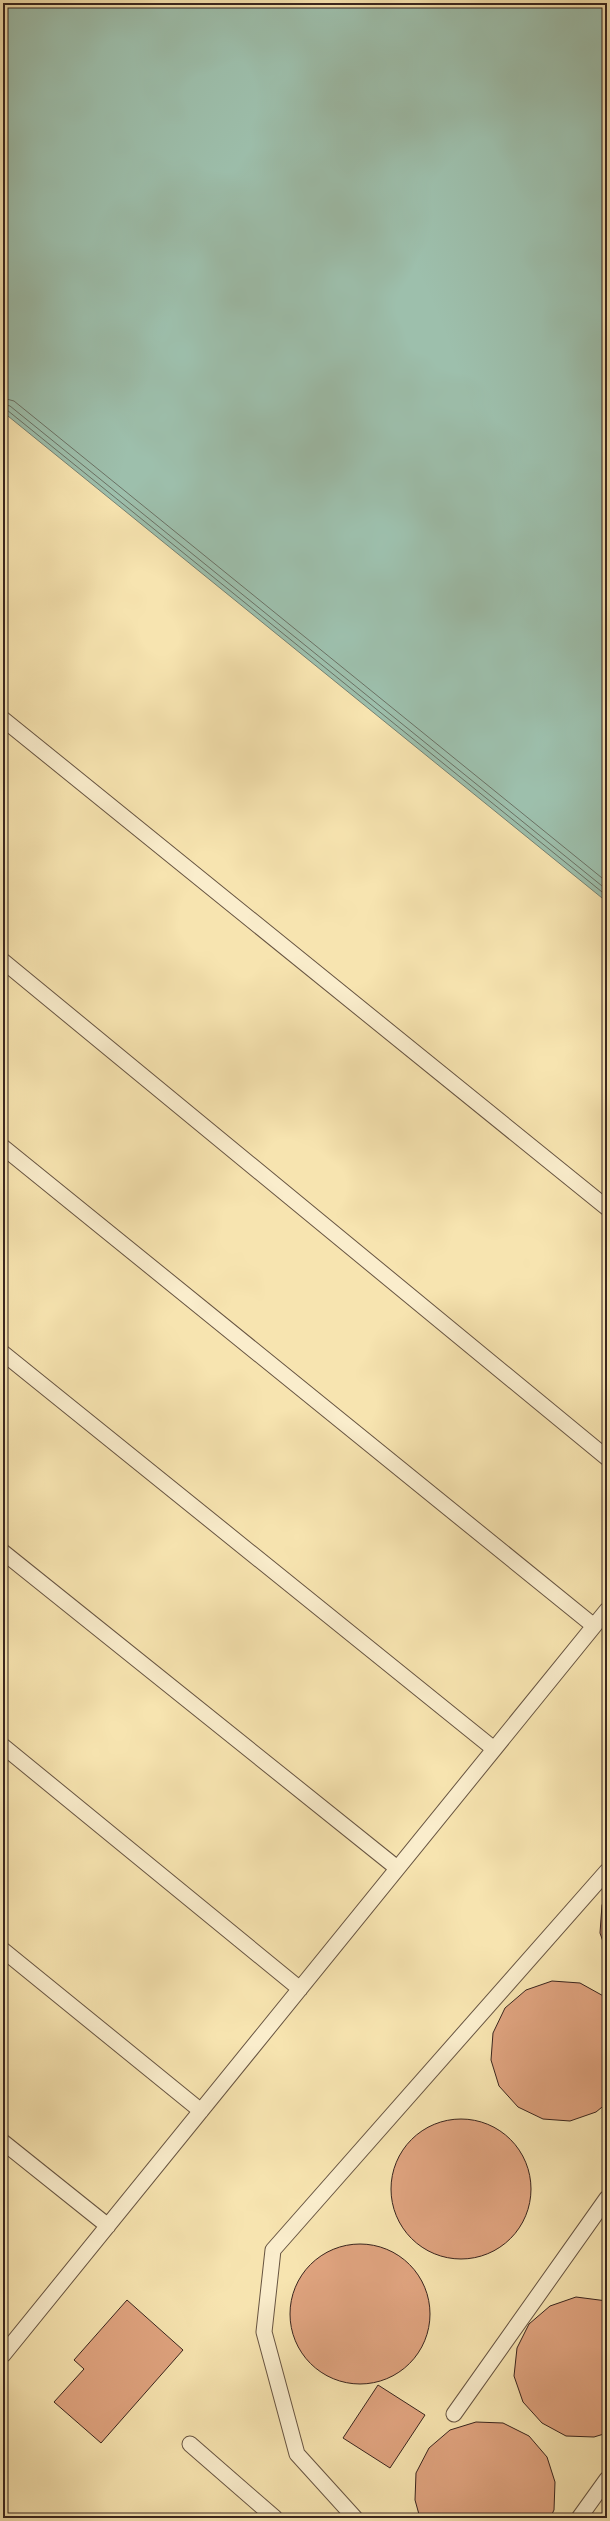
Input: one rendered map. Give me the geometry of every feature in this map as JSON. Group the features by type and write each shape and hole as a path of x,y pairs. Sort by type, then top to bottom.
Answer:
{"lane":[{"path":"3,719 607,1208"},
{"path":"3,961 607,1458"},
{"path":"3,1147 594,1626"},
{"path":"3,1353 494,1749"},
{"path":"3,1552 398,1868"},
{"path":"5,2348 108,2226 607,1610"},
{"path":"3,1746 300,1989"},
{"path":"355,2518 297,2454 264,2332 273,2250 607,1871"},
{"path":"3,1950 201,2111"},
{"path":"3,2142 108,2226"},
{"path":"454,2414 607,2198"},
{"path":"190,2444 275,2518"},
{"path":"579,2518 607,2479"}],"water":[{"path":"3,3 607,3 607,902 3,412"}],"building":[{"path":"607,1895 607,1953 600,1933 602,1905"},
{"path":"552,1981 580,1983 607,1998 607,2103 596,2112 570,2121 543,2119 518,2107 499,2086 491,2060 493,2033 505,2008 526,1990"},
{"path":"468,2119 494,2127 515,2145 526,2162 530,2175 530,2203 526,2216 519,2228 505,2243 488,2254 475,2258 454,2259 428,2251 407,2233 396,2216 392,2203 391,2182 399,2156 417,2135 434,2124 447,2120"},
{"path":"367,2244 387,2249 410,2264 425,2287 429,2300 429,2328 425,2341 410,2364 387,2379 374,2383 353,2384 333,2379 310,2364 295,2341 291,2328 290,2307 295,2287 310,2264 333,2249 346,2245"},
{"path":"576,2297 607,2301 607,2433 594,2437 566,2436 542,2423 523,2402 514,2376 517,2348 529,2324 550,2306"},
{"path":"127,2300 183,2350 101,2443 54,2402 84,2369 74,2360"},
{"path":"378,2385 425,2415 390,2468 343,2438"},
{"path":"476,2422 503,2423 529,2436 547,2457 555,2482 554,2510 550,2518 420,2518 415,2500 416,2473 429,2448 450,2430"}]}
